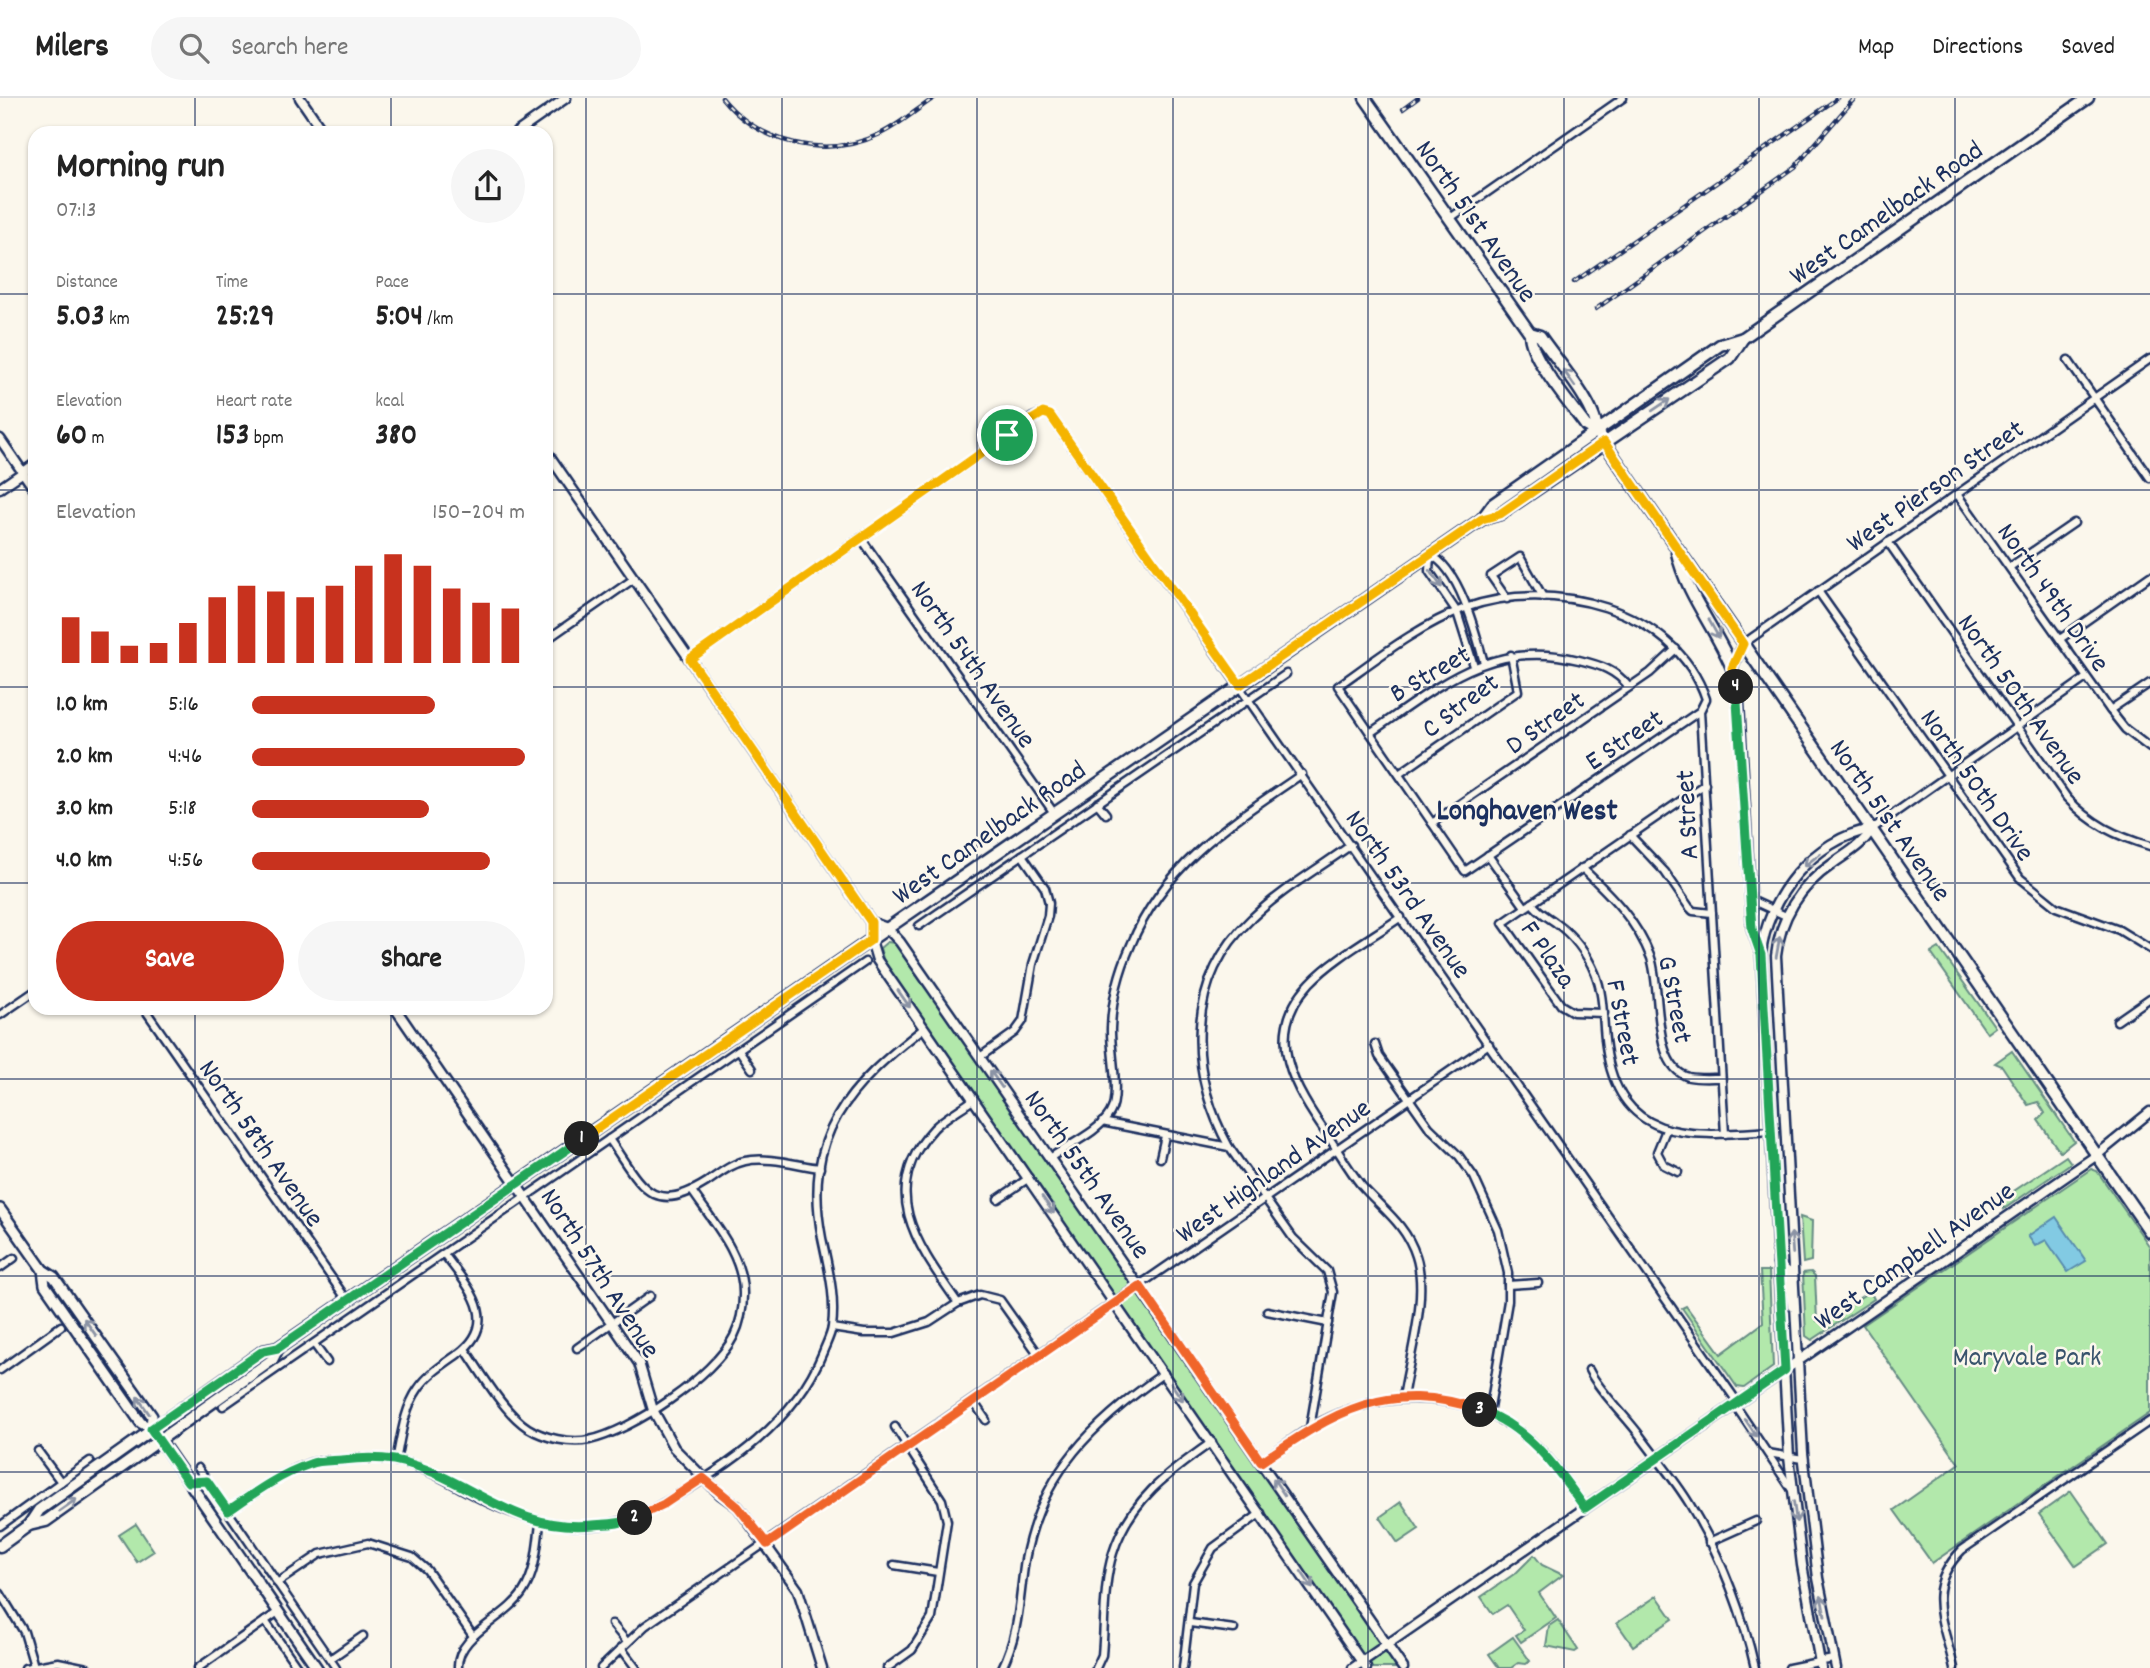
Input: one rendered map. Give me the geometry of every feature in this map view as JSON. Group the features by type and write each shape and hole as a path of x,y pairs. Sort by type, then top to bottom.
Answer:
{"main road":[{"name":"North 51st Avenue","path":"1366,98 1530,333 1529,344 1549,374 1586,426 1597,432 2150,1232"},
{"name":"West Camelback Road","path":"0,1546 29,1525 39,1510 81,1473 151,1429 263,1351 278,1348 1482,519 1493,504 1720,345 1743,338 2088,98"},
{"name":"West Camelback Road","path":"1482,519 1500,514 1730,358 1743,338"},
{"path":"1676,546 1684,578 1717,634 1732,668"},
{"path":"0,1209 43,1270 45,1285 141,1423 151,1429 160,1440 317,1668"},
{"name":"West Camelback Road","path":"29,1525 46,1521 160,1440 233,1394 272,1360 278,1348"}],"street":[{"path":"300,98 319,126"},
{"path":"526,126 566,98"},
{"path":"1449,219 1623,98"},
{"name":"West Pierson Street","path":"1743,644 2150,359"},
{"path":"2068,360 2150,478"},
{"name":"North 53rd Avenue","path":"861,538 1043,413 1050,415 1489,1044 1792,1490"},
{"path":"0,439 28,480"},
{"path":"553,461 871,922 887,928"},
{"path":"0,488 28,469"},
{"name":"North 49th Drive","path":"1957,494 2110,710 2125,729 2150,748"},
{"path":"2010,567 2074,523"},
{"path":"690,659 861,538"},
{"name":"North 54th Avenue","path":"861,538 1054,813"},
{"name":"North 50th Avenue","path":"1888,542 2067,798 2085,817 2104,830 2150,846"},
{"path":"1474,666 1457,612 1429,571 1430,555 1443,561 1466,608 1484,663"},
{"path":"1507,599 1491,576 1520,557 1543,597"},
{"path":"2060,639 2150,576"},
{"path":"553,634 635,578"},
{"name":"North 50th Drive","path":"1818,591 2020,878 2056,907 2086,921 2119,930 2150,949"},
{"name":"A Street","path":"1370,733 1338,686 1419,630 1466,608 1507,599 1543,597 1621,612 1643,624 1676,649 1706,699 1700,710 1725,1134"},
{"path":"1743,644 1732,668 1739,703 1754,941 1761,955"},
{"name":"D Street","path":"1432,823 1629,687 1676,649"},
{"name":"B Street","path":"1370,733 1462,671 1511,655 1549,654 1587,662 1616,673 1629,687"},
{"name":"C Street","path":"1399,774 1518,691 1511,655"},
{"name":"West Camelback Road","path":"919,926 1286,674"},
{"path":"1820,1665 1789,1457 1761,955 1771,910 1787,884 1812,860 1855,831 1871,829 2087,678"},
{"path":"2110,710 2150,683"},
{"name":"E Street","path":"1432,823 1465,871 1700,710"},
{"path":"1370,733 1432,823"},
{"path":"1050,1158 1102,1122 1115,1100 1111,1028 1116,989 1132,943 1146,914 1168,881 1196,851 1222,829 1302,775"},
{"path":"1529,905 1705,784"},
{"name":"West Camelback Road","path":"1097,803 1106,814"},
{"path":"1789,1668 1835,1663 1818,1578 1803,1458 1800,1360 1776,970 1779,938 1793,902 1814,877 1864,843 1871,829"},
{"path":"1630,835 1665,872 1693,911 1712,913"},
{"path":"1310,1427 1333,1292 1330,1277 1293,1238 1229,1147 1210,1110 1198,1058 1200,1019 1210,983 1227,949 1250,920 1351,845"},
{"path":"980,1057 1020,1026 1049,903 1045,888 1022,855"},
{"name":"F Street","path":"1488,855 1529,905 1564,930 1582,951 1598,982 1609,1065 1619,1091 1632,1107 1665,1130 1697,1136 1771,1131"},
{"name":"G Street","path":"1582,868 1619,905 1647,950 1658,984 1663,1049 1669,1061 1689,1077 1721,1078"},
{"path":"1751,900 1786,916"},
{"name":"F Plaza","path":"1529,905 1503,923 1560,1005 1573,1012 1604,1013"},
{"path":"1401,917 1319,975 1301,993 1289,1019 1286,1052 1290,1075 1300,1097 1362,1186 1399,1222 1417,1256 1419,1299 1404,1398"},
{"name":"North 55th Avenue","path":"871,922 871,940 877,960 1364,1665"},
{"name":"North 55th Avenue","path":"887,928 1140,1286 1403,1668"},
{"name":"West Camelback Road","path":"223,1406 233,1394 314,1343 865,962"},
{"path":"1023,962 1033,964"},
{"path":"0,1015 28,995"},
{"path":"2117,1021 2150,998"},
{"name":"North 58th Avenue","path":"149,1015 346,1300"},
{"name":"North 57th Avenue","path":"400,1015 527,1196 639,1363 653,1410 680,1457 738,1507 798,1590 822,1668"},
{"path":"228,1511 272,1481 312,1462 369,1457 396,1461 438,1475 505,1511 540,1524 579,1527 626,1522 664,1504 703,1478 753,1443 787,1414 815,1372 832,1328 832,1275 818,1212 820,1168 827,1135 860,1081 925,1028"},
{"path":"1375,1044 1379,1056 1429,1127 1459,1156 1482,1190 1498,1230 1508,1284 1505,1325 1489,1413"},
{"name":"West Highland Avenue","path":"601,1668 645,1626 1489,1044"},
{"path":"738,1050 752,1069"},
{"path":"958,1303 922,1251 912,1230 905,1209 907,1174 921,1144 936,1126 974,1099"},
{"name":"West Campbell Avenue","path":"1353,1668 1364,1665 1386,1645 2097,1155 2150,1112"},
{"path":"1102,1122 1229,1147"},
{"path":"1665,1130 1657,1152 1664,1166 1678,1172"},
{"path":"1160,1158 1165,1136"},
{"path":"609,1139 651,1194 665,1198 678,1198 747,1160 820,1168"},
{"path":"998,1199 1028,1178"},
{"path":"465,1349 499,1398 526,1427 546,1435 568,1441 589,1440 612,1432 653,1410 708,1369 734,1337 741,1314 743,1292 740,1271 730,1246 692,1191"},
{"path":"1776,1223 1789,1211"},
{"path":"396,1461 413,1397 433,1372 465,1349 475,1338 479,1328 479,1306 444,1254"},
{"path":"0,1268 14,1258"},
{"path":"1778,1264 1786,1271 1796,1319"},
{"path":"1508,1284 1538,1283"},
{"path":"832,1328 894,1333 929,1322 958,1303 980,1295 1000,1300 1039,1355"},
{"path":"577,1348 650,1296"},
{"path":"1267,1311 1328,1323"},
{"path":"0,1370 61,1326"},
{"path":"314,1343 327,1362"},
{"path":"1589,1370 1594,1381 1618,1405 1688,1502 1744,1620 1755,1668"},
{"path":"1002,1668 1017,1630 1028,1547 1036,1521 1055,1479 1074,1449 1102,1419 1164,1373"},
{"path":"1261,1462 1310,1427 1357,1406 1404,1398 1447,1401 1489,1413 1516,1429 1539,1449 1585,1508"},
{"path":"973,1401 986,1420"},
{"path":"1954,1668 1938,1604 1940,1584 1950,1562 1962,1550 2150,1421"},
{"path":"887,1668 912,1650 932,1618 947,1521 942,1500 895,1427"},
{"path":"1096,1668 1102,1655 1112,1554 1127,1520 1152,1487 1212,1443"},
{"path":"38,1451 61,1482"},
{"path":"1767,1452 1803,1458"},
{"name":"West Camelback Road","path":"0,1526 61,1482 81,1473 90,1461"},
{"path":"198,1468 336,1668"},
{"path":"188,1482 207,1481"},
{"path":"1183,1668 1193,1583 1208,1556 1225,1538 1261,1513"},
{"path":"1709,1542 1756,1521"},
{"path":"458,1668 457,1658 473,1636 498,1620 525,1589 536,1561 540,1524"},
{"path":"277,1583 320,1555 368,1543 412,1558 427,1570 473,1636"},
{"path":"894,1566 938,1572"},
{"path":"0,1593 24,1632 34,1665"},
{"path":"198,1668 278,1612"},
{"path":"265,1621 298,1668"},
{"path":"1190,1623 1234,1629"},
{"path":"612,1624 636,1668"},
{"path":"330,1659 363,1636"},
{"path":"25,1668 58,1662 87,1668"}],"green space":[{"path":"887,942 895,943 908,959 1399,1668 1372,1668 884,962 880,948"},
{"path":"1939,948 1995,1027 1987,1033 1931,953"},
{"path":"2012,1051 2074,1141 2060,1152 2038,1120 2045,1113 2038,1102 2028,1105 2002,1066 1995,1063"},
{"path":"2066,1156 2071,1163 2004,1209 2002,1199"},
{"name":"Maryvale Park","path":"2091,1169 2097,1171 2150,1247 2150,1413 1932,1563 1894,1510 1959,1464 1863,1325"},
{"path":"1800,1217 1812,1221 1811,1261 1803,1263"},
{"path":"1760,1271 1769,1271 1773,1367 1744,1388 1737,1387 1682,1308 1686,1306 1721,1354 1763,1323"},
{"path":"1811,1272 1815,1276 1817,1321 1825,1321 1870,1291 1874,1299 1812,1340 1806,1336 1803,1273"},
{"path":"2071,1491 2108,1544 2076,1566 2039,1514"},
{"path":"1401,1502 1419,1529 1398,1543 1380,1517"},
{"path":"136,1524 154,1551 137,1562 119,1535"},
{"path":"1534,1555 1542,1565 1563,1575 1539,1593 1556,1618 1521,1642 1516,1635 1524,1630 1507,1605 1493,1614 1481,1597 1517,1572"},
{"path":"1657,1596 1673,1619 1633,1646 1617,1623"},
{"path":"1558,1620 1578,1650 1575,1652 1546,1646 1549,1626"},
{"path":"1513,1637 1530,1661 1526,1664 1518,1663 1511,1668 1499,1668 1489,1654"}],"water":[{"path":"2056,1217 2086,1261 2068,1272 2046,1240 2035,1246 2028,1236"}],"railway":[{"path":"722,98 737,114 755,127 795,143 816,146 838,146 880,134 934,98"},
{"path":"1403,109 1418,98"},
{"path":"1574,282 1838,98"},
{"path":"1596,309 1795,167 1855,98"}],"district":[{"name":"Longhaven West","path":"1527,809"}],"route":[{"path":"1043,413 1050,415 1240,685 1482,519 1500,514 1604,442 1743,644 1732,668 1739,703 1752,929 1761,955 1785,1370 1585,1508 1557,1469 1516,1429 1489,1413 1447,1401 1404,1398 1357,1406 1310,1427 1261,1462 1140,1286 767,1544 738,1507 703,1478 664,1504 626,1522 579,1527 540,1524 505,1511 438,1475 396,1461 369,1457 312,1462 272,1481 228,1511 207,1481 188,1482 151,1429 263,1351 278,1348 871,940 871,922 690,659 1007,435 1033,417 1043,413"}]}
